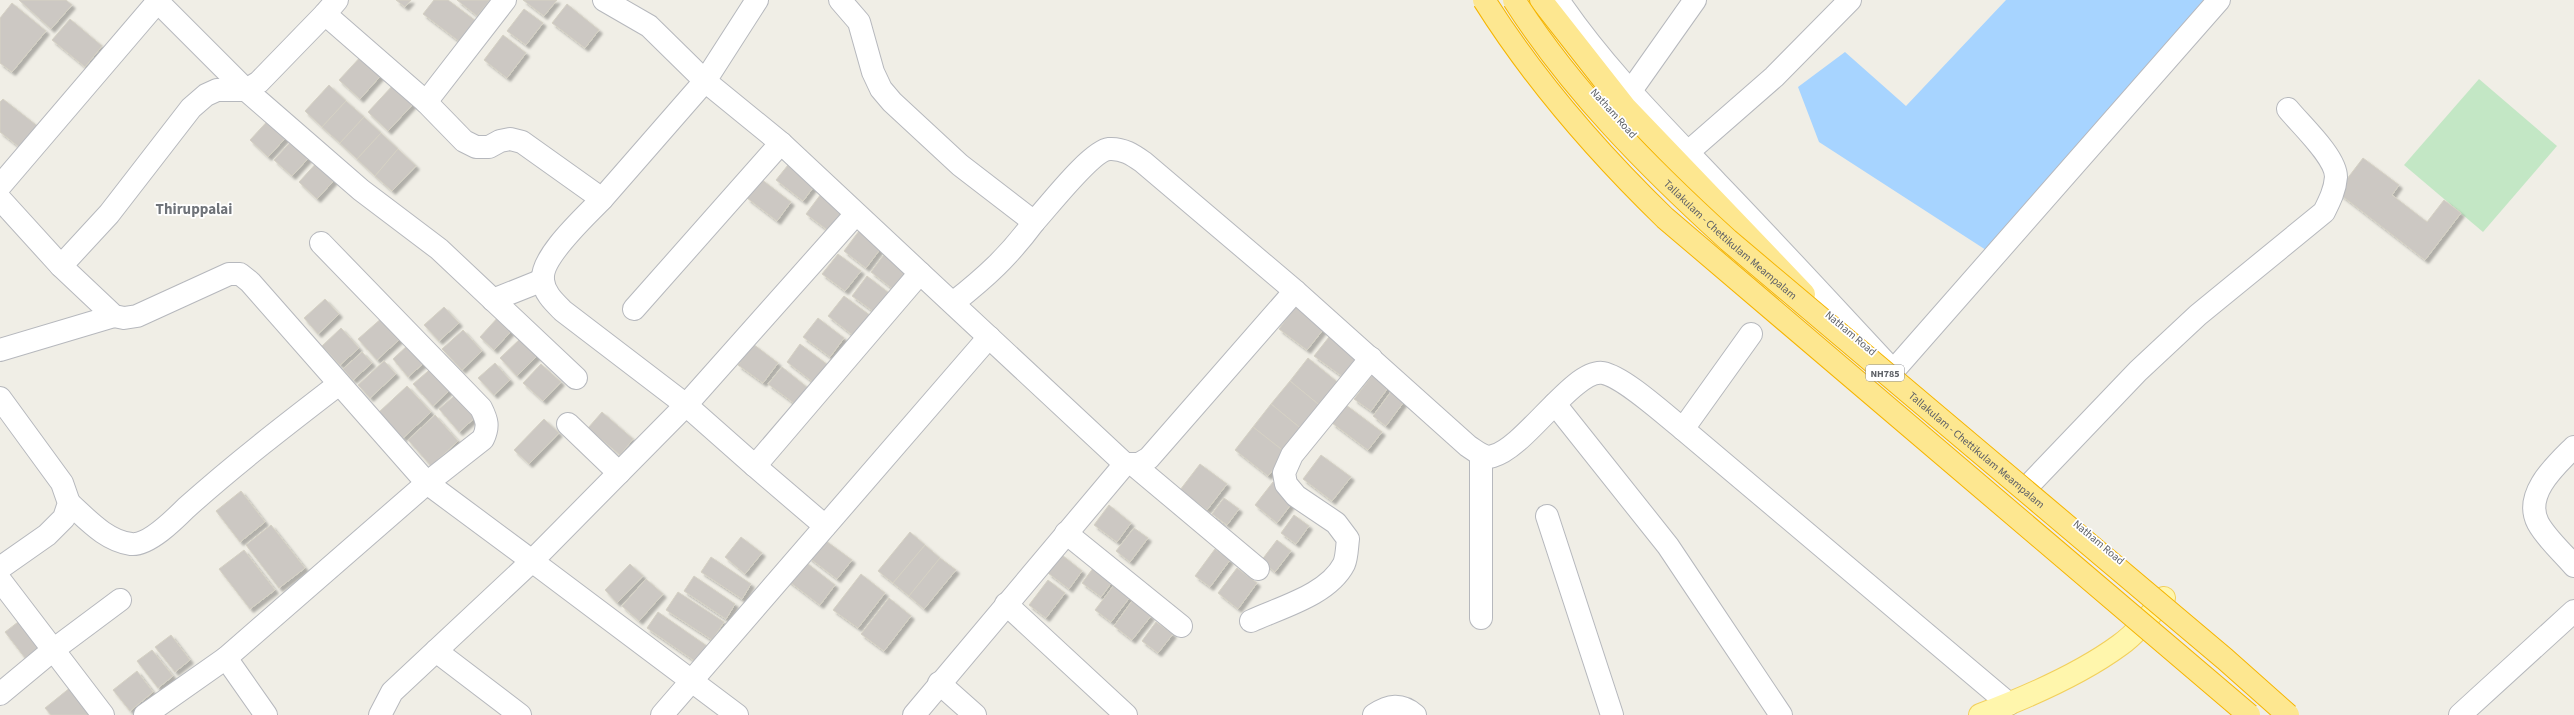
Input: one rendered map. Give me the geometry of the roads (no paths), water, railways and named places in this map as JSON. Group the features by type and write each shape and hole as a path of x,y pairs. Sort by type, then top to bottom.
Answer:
{"highway":[{"name":"NH785","path":"1484,0 1522,57 1562,108 1625,178 1665,218 2249,715"},
{"name":"Tallakulam - Chettikulam Meampalam","path":"1514,0 1540,40 1588,101 1684,200 1784,288 2193,631 2288,715"},
{"path":"1541,0 1625,108 1804,294"}],"main road":[{"path":"1474,0 1548,103 1610,173 1661,225 2238,715"},
{"name":"Natham Road","path":"1524,0 1583,79 1627,129 1692,196 1804,294 2030,484 2299,715"},
{"path":"1980,715 2009,704 2108,653 2138,630 2164,598"}],"street":[{"path":"426,102 505,0"},
{"path":"604,0 649,26 705,81 781,144 855,215 1130,464 1258,569"},
{"path":"758,0 705,81 556,250 546,264 542,280 548,295 563,311 686,405 825,526"},
{"path":"840,0 859,22 873,72 881,90 960,165 1034,222"},
{"path":"1558,0 1630,92 1890,366 2218,0"},
{"path":"1630,92 1695,0"},
{"path":"1687,153 1774,78 1850,0"},
{"path":"0,186 158,1 246,90 361,190 439,249 576,378"},
{"path":"61,266 109,214 196,104 206,95 217,90 246,90 259,82 331,7 464,141 476,147 489,147 500,141 510,139 522,142 602,199"},
{"path":"2030,484 2143,366 2198,316 2324,212 2334,192 2336,175 2331,160 2288,109"},
{"path":"634,309 781,144"},
{"path":"953,303 996,268 1011,253 1034,222 1090,159 1108,149 1126,151 1143,162 1295,291 1481,455 1492,457 1509,448 1576,385 1591,375 1602,373 1616,377 1683,429 2009,704"},
{"path":"0,199 61,266 114,316"},
{"path":"380,715 392,692 532,561 686,405 855,215"},
{"path":"145,715 226,658 427,483 483,439 487,430 487,420 481,408 321,243"},
{"path":"755,466 920,273"},
{"path":"0,350 114,316 124,318 137,316 229,274 240,274 250,282 427,483 737,715"},
{"path":"493,300 542,280"},
{"path":"914,715 939,683 1066,533 1130,464 1149,458 1295,291"},
{"path":"1683,429 1751,334"},
{"path":"662,715 690,680 989,337"},
{"path":"1251,621 1303,598 1332,582 1345,563 1348,539 1336,523 1296,496 1286,484 1284,473 1292,455 1371,358"},
{"path":"0,398 62,483 69,503 98,529 114,539 133,544 153,537 226,472 339,384"},
{"path":"1555,404 1668,546 1781,715"},
{"path":"568,424 619,473"},
{"path":"2574,447 2552,470 2538,490 2534,506 2538,523 2574,566"},
{"path":"1481,455 1481,618"},
{"path":"0,568 47,535 64,518 69,503"},
{"path":"1548,516 1612,715"},
{"path":"1066,533 1181,626"},
{"path":"0,580 103,715"},
{"path":"0,694 53,650 120,600"},
{"path":"1006,604 1126,715"},
{"path":"2460,715 2574,611"},
{"path":"436,651 520,715"},
{"path":"226,658 266,715"},
{"path":"939,683 975,715"},
{"path":"1374,715 1394,706 1407,708 1415,715"}],"water":[{"path":"2006,0 2205,0 1986,250 1819,142 1798,87 1845,52 1906,106"}],"district":[{"name":"Thiruppalai","path":"194,209"}]}
